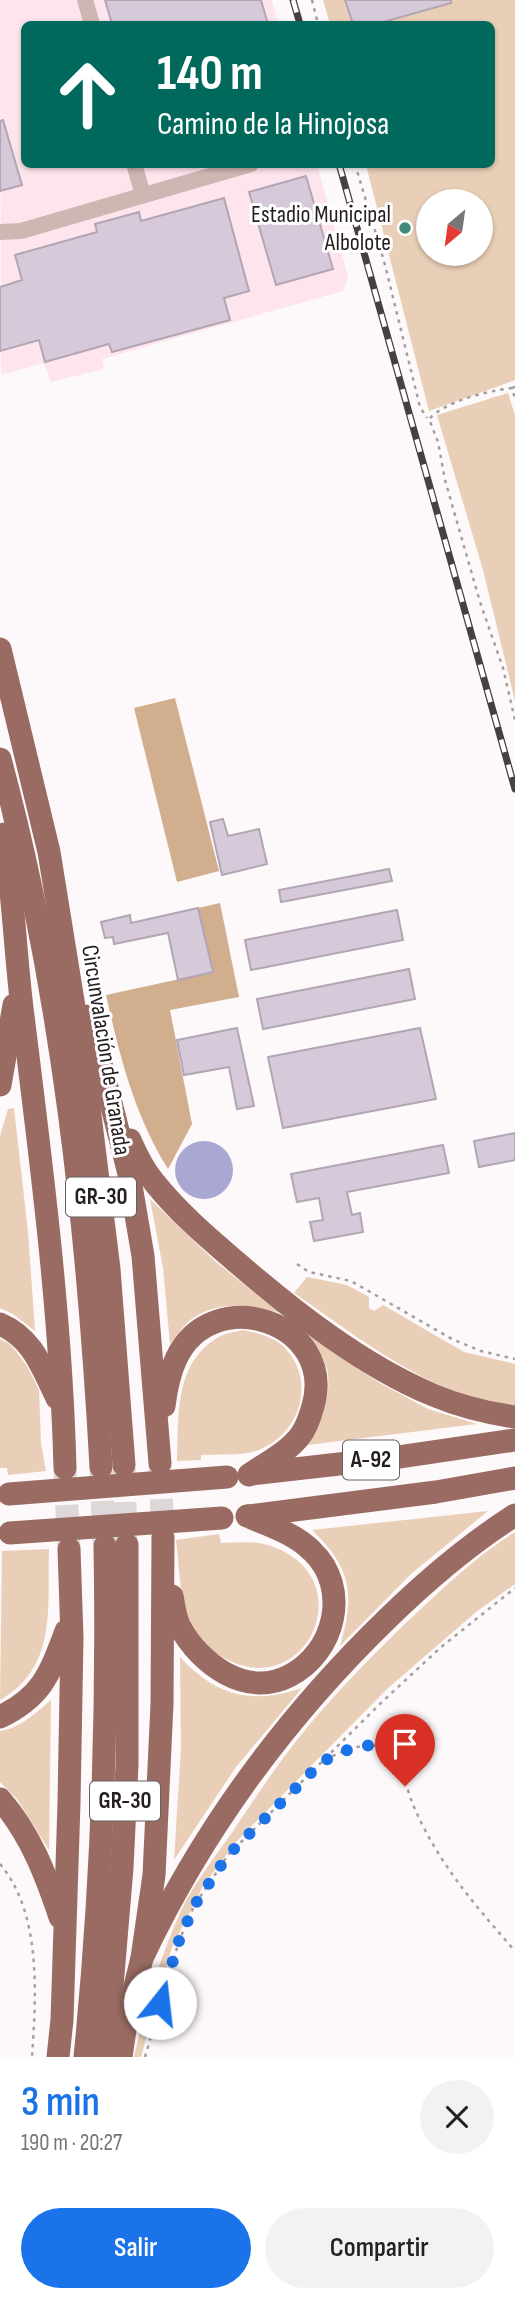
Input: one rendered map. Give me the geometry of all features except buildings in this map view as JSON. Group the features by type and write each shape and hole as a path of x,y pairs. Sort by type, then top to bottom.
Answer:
{"highway":[{"name":"Circunvalación de Granada","path":"0,649 49,852 85,1074 118,1362 112,1466 96,1366 76,1163 45,966 3,769"},
{"path":"3,769 0,807 53,1275 65,1468"},
{"path":"62,931 77,958 90,1023 130,1174 143,1256 160,1463"},
{"path":"0,1084 18,977"},
{"path":"111,1097 152,1180 182,1213 263,1285 308,1320 395,1375 456,1404 515,1417"},
{"path":"158,1437 167,1382 176,1357 192,1337 209,1324 227,1318 250,1317 274,1323 292,1336 308,1353 316,1375 315,1398 308,1422 300,1436 288,1448 238,1476"},
{"path":"0,1324 12,1329 30,1346 49,1377 63,1410"},
{"name":"A-92","path":"4,1494 238,1476 515,1440"},
{"name":"A-92","path":"5,1534 247,1516 436,1492 515,1478"},
{"path":"142,1958 193,1861 245,1783 292,1723 351,1654 432,1576 482,1536 515,1515"},
{"path":"121,2057 126,2023 142,1958 154,1875 160,1790 163,1547 178,1625 198,1655 222,1673 246,1681 267,1682 288,1677 308,1664 321,1647 333,1623 335,1596 328,1571 313,1552 290,1534 247,1516"},
{"name":"GR-30","path":"85,2057 105,1759 106,1634 116,1546 127,1765 122,1868 106,2057"},
{"path":"58,2057 66,1933 72,1666 69,1549"},
{"path":"0,1717 21,1707 38,1690 53,1667 71,1618"},
{"path":"0,1799 24,1832 47,1878 66,1933"}],"street":[{"path":"85,0 91,21"},
{"path":"135,168 142,195"},
{"path":"0,232 21,231 237,168"}],"path":[{"path":"312,0 317,21"},
{"path":"356,168 384,261 419,407 429,421 438,442 445,480 480,602 503,668 515,720"},
{"path":"429,421 439,408 497,390 513,387 515,399"},
{"path":"297,1264 309,1272 351,1281 452,1339 481,1351 515,1359"},
{"path":"145,2057 179,1941 194,1906 228,1855 440,1648 515,1588"},
{"path":"322,1762 338,1753 373,1745 386,1750 396,1762 424,1833 459,1886 515,1951"},
{"path":"0,1864 22,1900 35,1965 33,2057"}],"shaded area":[{"path":"0,0 272,0 277,21 21,21 21,168 318,168 348,277 343,291 102,359 104,369 51,382 44,363 1,375"},
{"name":"Estadio Municipal Albolote","path":"323,0 515,0 515,380 429,411 367,168 495,168 495,21 329,21"},
{"path":"508,393 515,415 515,701 483,570 437,415"},
{"path":"175,698 219,871 177,882 134,708"},
{"path":"220,903 239,997 170,1010 192,1124 168,1169 137,1106 106,995 212,972 198,908"},
{"path":"14,1108 28,1232 35,1331 13,1314 0,1308 0,1136 8,1109"},
{"path":"150,1199 216,1262 280,1313 247,1306 214,1308 190,1321 170,1344 163,1268"},
{"path":"307,1277 347,1285 369,1297 369,1308 374,1311 383,1305 464,1352 515,1364 515,1406 454,1391 371,1347 294,1293"},
{"path":"243,1330 274,1340 283,1346 294,1360 300,1375 301,1390 299,1406 293,1420 284,1433 271,1444 256,1451 201,1455 201,1460 177,1461 179,1409 186,1376 193,1362 203,1349 217,1338"},
{"path":"307,1334 378,1382 428,1409 477,1424 307,1445 324,1409 328,1379 326,1365"},
{"path":"0,1339 11,1345 27,1366 39,1390 41,1443 46,1471 8,1475 7,1468 0,1468"},
{"path":"488,1511 412,1573 340,1646 348,1611 347,1583 335,1557 312,1530"},
{"path":"515,1532 515,1584 476,1612 387,1689 236,1842 203,1886 172,1947 141,2057 134,2057 154,1982 181,1911 198,1880 280,1762 323,1708 394,1634 460,1573"},
{"path":"219,1534 221,1543 264,1544 295,1558 313,1579 319,1603 315,1627 302,1648 282,1663 257,1668 228,1660 204,1645 192,1628 181,1591 176,1540"},
{"path":"49,1549 48,1614 40,1653 32,1671 19,1686 0,1700 2,1551"},
{"path":"180,1657 207,1681 235,1694 266,1696 302,1688 236,1767 174,1860 181,1749"},
{"path":"51,1700 49,1850 17,1799 0,1782 0,1731 21,1723"}],"water":[{"path":"198,1141 210,1141 225,1149 233,1164 233,1176 225,1191 210,1199 198,1199 183,1191 175,1176 175,1164 183,1149"}],"tunnel":[{"path":"160,1465 163,1538"},
{"path":"101,1467 104,1544"},
{"path":"124,1468 126,1542"},
{"path":"65,1471 69,1549"}],"railway":[{"path":"293,0 299,21"},
{"path":"340,168 515,789"}],"place":[{"name":"Estadio Municipal Albolote","path":"405,228"}],"route":[{"path":"160,2003 179,1941 194,1906 228,1855 322,1762 338,1753 373,1745 386,1750 396,1762 405,1786"}]}
